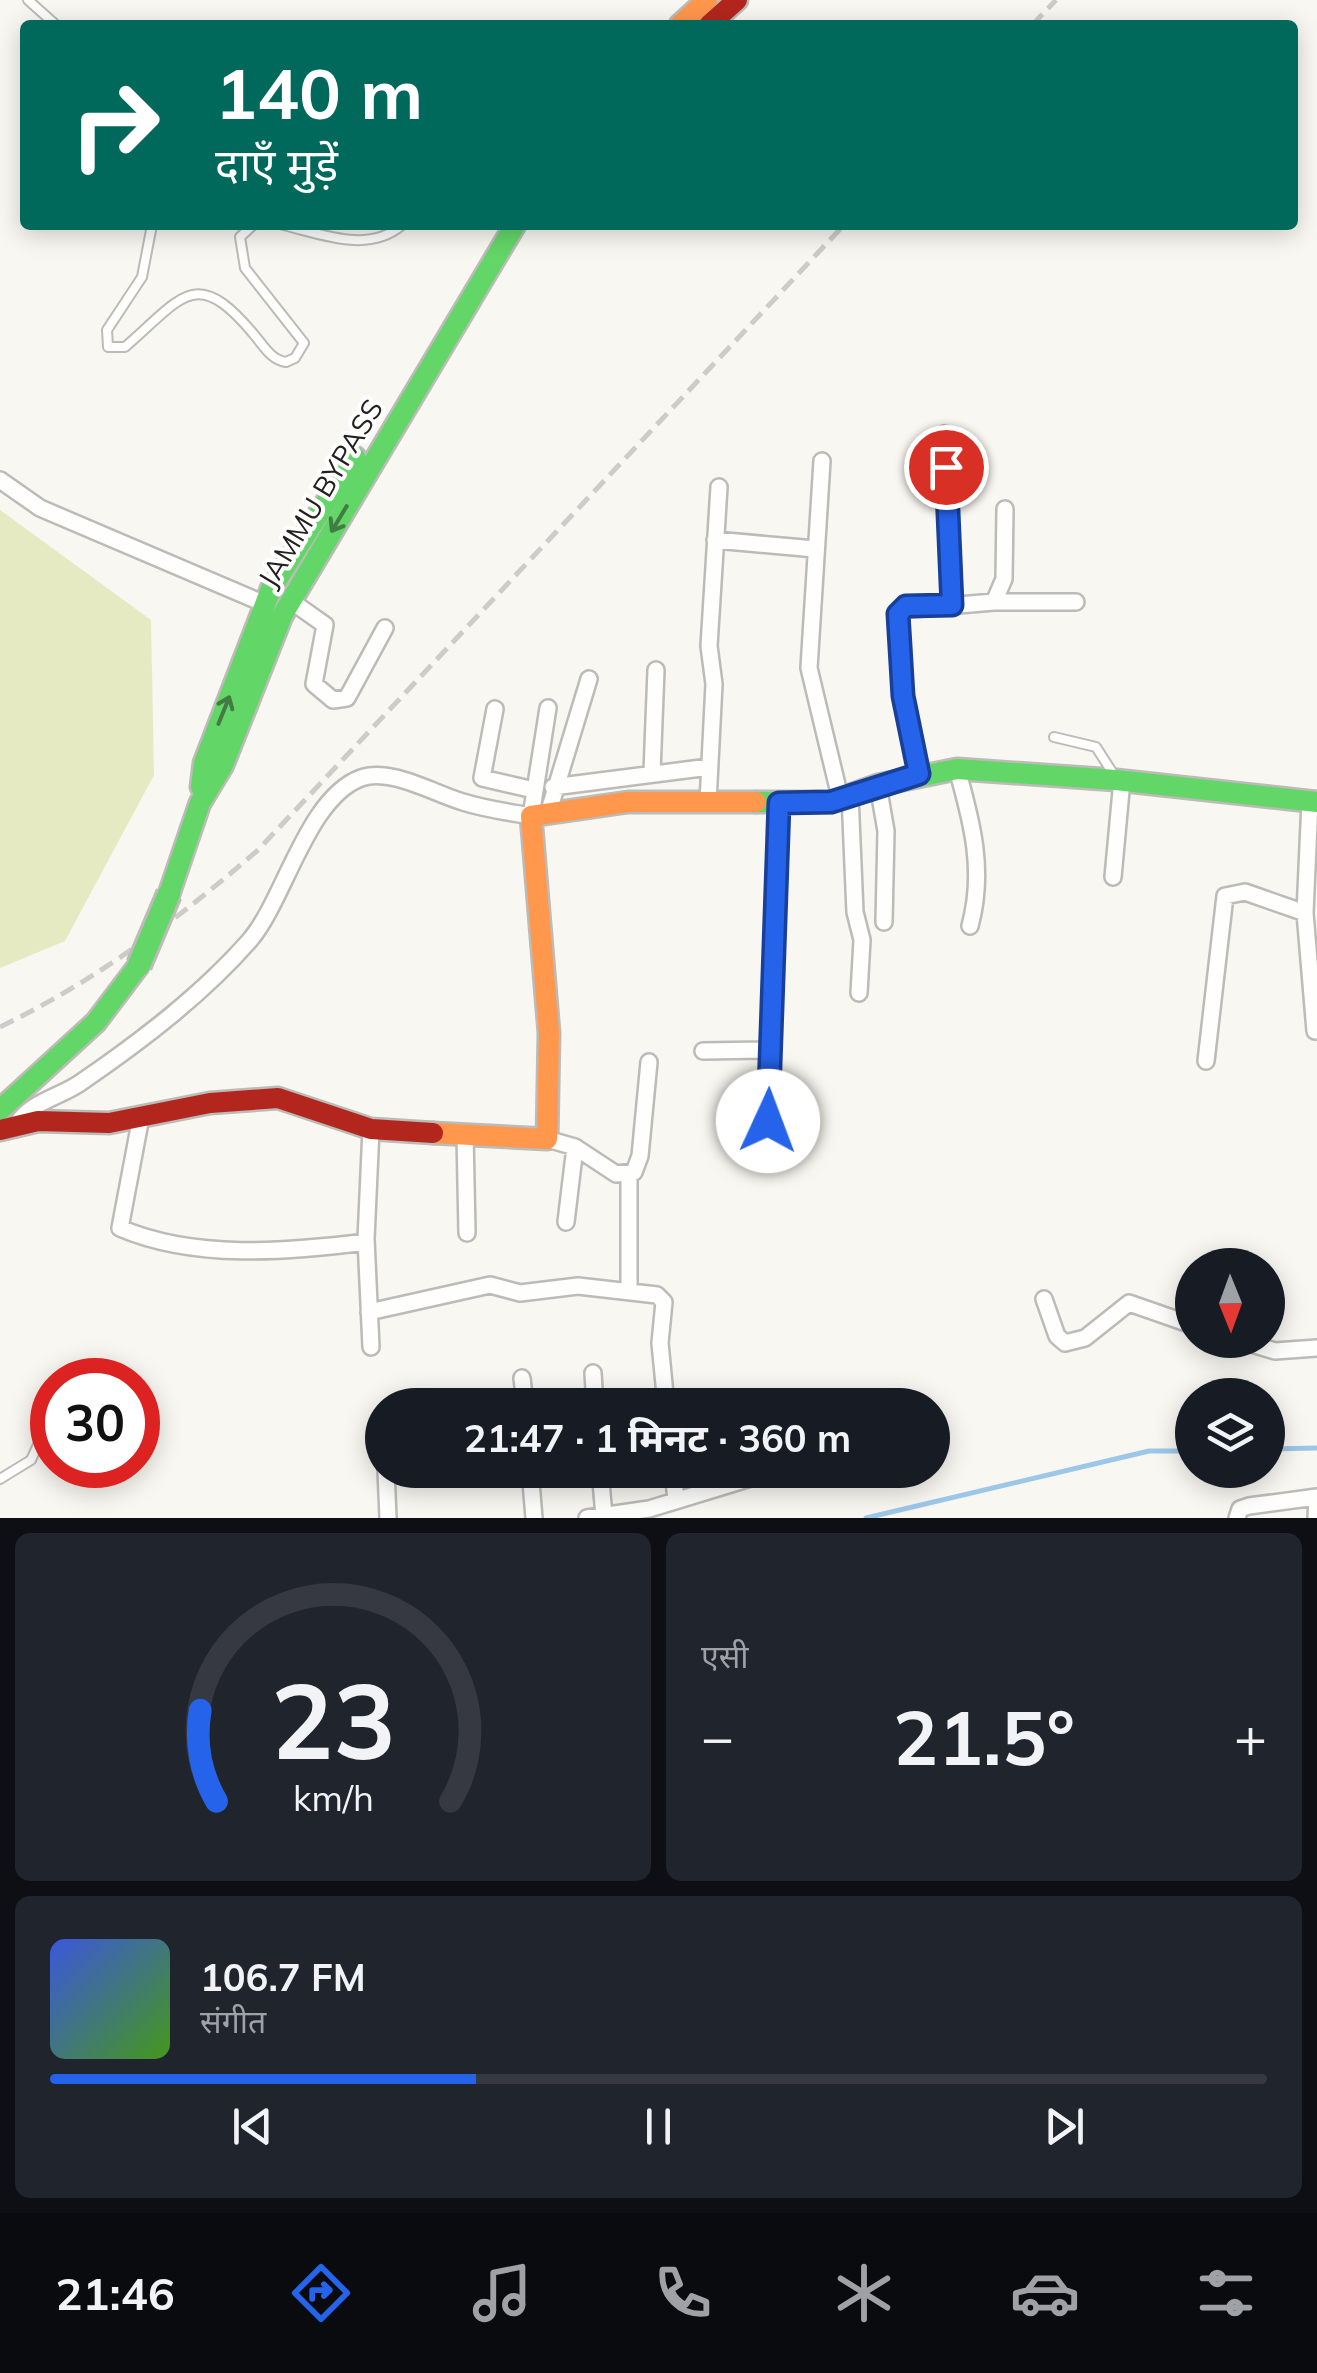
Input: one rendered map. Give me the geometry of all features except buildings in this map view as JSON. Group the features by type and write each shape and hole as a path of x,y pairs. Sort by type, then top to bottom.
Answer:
{"main road":[{"path":"685,20 707,0"},
{"path":"715,20 737,0"},
{"name":"JAMMU BYPASS","path":"200,803 204,763 281,570 394,398 491,230"},
{"name":"JAMMU BYPASS","path":"6,1121 43,1069 102,1020 139,965 169,894 200,803 223,765 291,601 513,230"},
{"path":"6,1121 110,1123 210,1102 278,1098 371,1129 547,1139 549,1033 542,998 541,800 628,802 708,783 779,803 878,784 916,762 1314,802"},
{"name":"JAMMU BYPASS","path":"0,1085 43,1069"}],"street":[{"path":"944,434 952,605"},
{"path":"822,462 809,668 822,737 842,792 855,912 862,940 859,993"},
{"path":"0,480 40,508 265,604"},
{"path":"6,1121 78,1085 169,1016 239,951 266,915 309,832 355,780 386,777 463,802 541,800 652,772 708,783 714,684 708,646 719,487"},
{"path":"994,602 1004,578 1005,509"},
{"path":"716,540 815,549"},
{"path":"291,601 325,625 314,684 333,700 347,698 385,628"},
{"path":"916,762 903,696 898,614 906,606 1076,602"},
{"path":"652,772 656,670"},
{"path":"541,800 589,678"},
{"path":"541,800 548,708"},
{"path":"495,709 482,778 541,800"},
{"path":"957,769 974,830 978,873 970,926"},
{"path":"1113,877 1119,780"},
{"path":"878,784 886,831 884,922"},
{"path":"1314,802 1305,913 1315,1032"},
{"path":"768,1121 779,803"},
{"path":"1206,1061 1225,896 1245,892 1305,913"},
{"path":"703,1051 770,1050"},
{"path":"630,1291 629,1175 640,1156 649,1062"},
{"path":"141,1118 120,1228 183,1246 291,1250 366,1242"},
{"path":"371,1129 366,1242 371,1347"},
{"path":"465,1134 467,1232"},
{"path":"547,1139 575,1148 616,1174 629,1175"},
{"path":"566,1222 575,1148"},
{"path":"369,1312 490,1286 520,1293 578,1286 657,1295 664,1302 660,1343 664,1388"},
{"path":"1044,1298 1055,1331 1065,1344 1085,1338 1130,1303 1175,1319"},
{"path":"1285,1350 1317,1348"},
{"path":"593,1374 594,1388"},
{"path":"522,1378 523,1388"},
{"path":"387,1488 388,1518"},
{"path":"532,1488 534,1518"},
{"path":"602,1488 604,1516"},
{"path":"674,1488 676,1501"},
{"path":"587,1518 676,1501 711,1488"},
{"path":"1237,1518 1240,1510 1249,1506 1317,1497 1316,1518"}],"lane":[{"path":"28,0 50,20"},
{"path":"151,230 142,277 107,330 108,346 125,347 184,296 205,292 223,301 272,356 286,362 295,358 304,343 245,268 240,237 248,230"},
{"path":"305,230 358,242 395,230"},
{"path":"1054,737 1096,746 1119,780"},
{"path":"0,1480 30,1461"}],"green space":[{"path":"0,510 151,620 154,775 65,941 0,968"}],"waterway":[{"path":"1285,1449 1317,1448"},
{"path":"866,1518 1149,1451 1175,1451"}],"railway":[{"path":"1037,20 1056,0"},
{"path":"0,1027 135,947 258,850 839,230"}],"traffic: fast":[{"path":"169,894 200,803 223,765 282,616 512,230"},
{"path":"201,787 204,763 271,589 355,457"},
{"path":"756,802 831,802 878,785 957,769 1116,780 1317,802"},
{"path":"139,965 169,894"},
{"path":"0,1110 96,1022 139,965"}],"traffic: slow":[{"path":"685,20 707,0"},
{"path":"433,1133 547,1139 549,1033 531,816 628,802 756,802"}],"traffic: jam":[{"path":"715,20 737,0"},
{"path":"0,1130 38,1121 109,1123 210,1103 278,1098 371,1129 433,1133"}],"route":[{"path":"768,1121 779,803 831,802 919,774 903,696 898,614 906,606 952,605 946,467"}]}
